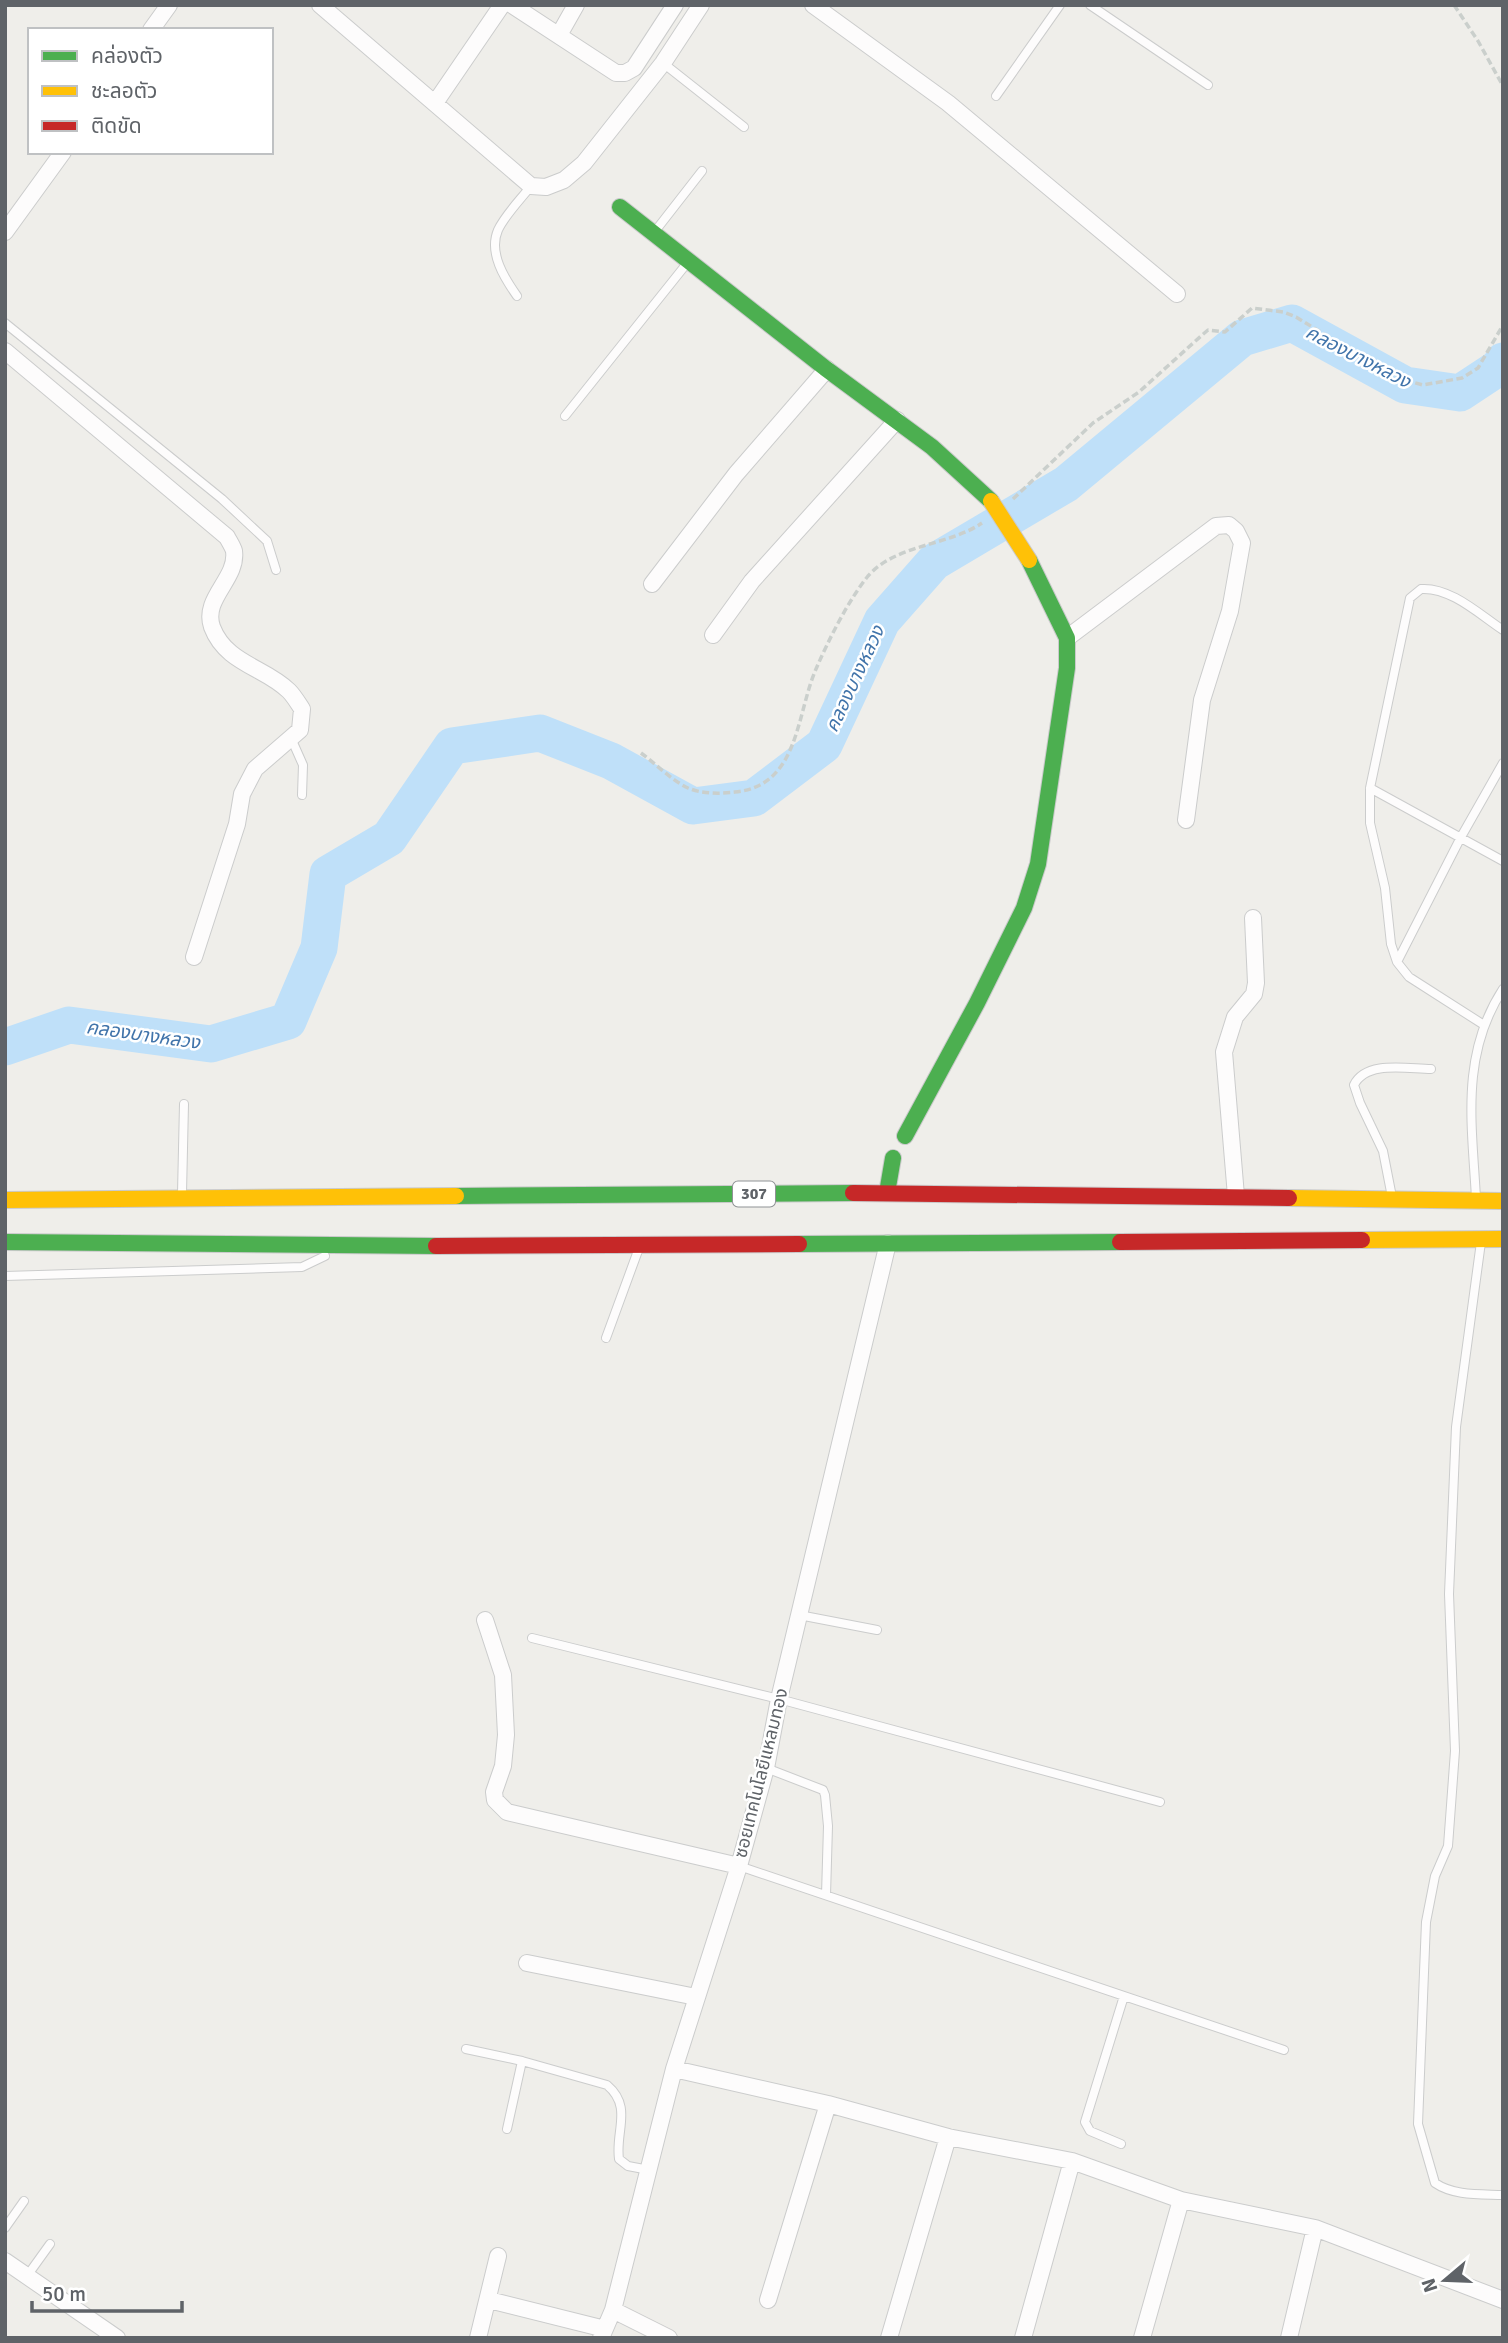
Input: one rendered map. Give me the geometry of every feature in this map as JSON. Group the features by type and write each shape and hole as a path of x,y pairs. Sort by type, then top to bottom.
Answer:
{"main road":[{"path":"620,207 963,472 1029,560 1067,638 1067,668 1061,716 1038,864 1024,908 905,1136"},
{"path":"887,1193 893,1158"},
{"name":"307","path":"5,1200 887,1193 1503,1201"},
{"path":"6,1242 344,1247 1503,1239"}],"street":[{"path":"152,28 169,5"},
{"path":"320,5 531,186 546,187 564,180 584,163 663,63 701,5"},
{"path":"435,103 502,5"},
{"path":"512,5 616,73 625,73 634,68 675,5"},
{"path":"558,35 576,5"},
{"path":"813,5 948,103 1177,293"},
{"path":"5,232 61,154"},
{"path":"5,351 227,537 234,551 232,564 211,607 212,625 220,641 232,654 288,690 302,709 300,730 256,769 242,794 237,824 194,957"},
{"path":"652,584 736,474 827,369"},
{"path":"713,635 752,581 897,420"},
{"path":"1067,638 1216,526 1229,525 1236,531 1242,543 1230,611 1202,700 1186,820"},
{"path":"1236,1196 1224,1052 1236,1017 1254,994 1256,983 1253,918"},
{"name":"ซอยเทคโนโลยีแหลมทอง","path":"603,2333 613,2310 674,2069 739,1866 766,1769 779,1699 888,1243"},
{"path":"485,1620 503,1675 506,1735 503,1766 494,1791 495,1800 500,1807 507,1812 739,1866"},
{"path":"527,1963 696,1997"},
{"path":"674,2069 828,2104 948,2137 1072,2161 1181,2200 1315,2228 1503,2300"},
{"path":"768,2300 828,2104"},
{"path":"889,2338 948,2137"},
{"path":"1023,2338 1072,2161"},
{"path":"1142,2338 1181,2200"},
{"path":"1289,2338 1315,2228"},
{"path":"478,2338 498,2256"},
{"path":"5,2261 117,2338"},
{"path":"489,2300 603,2333"},
{"path":"613,2310 670,2338"}],"lane":[{"path":"996,96 1060,5"},
{"path":"1090,5 1208,85"},
{"path":"663,63 744,127"},
{"path":"654,232 702,171"},
{"path":"517,296 502,275 496,253 497,231 531,186"},
{"path":"565,415 690,260"},
{"path":"5,323 222,499 267,541 276,570"},
{"path":"1484,1025 1409,978 1397,962 1391,944 1385,888 1370,823 1370,788 1410,598 1421,589 1440,591 1503,630"},
{"path":"291,738 303,765 302,796"},
{"path":"1397,962 1461,837 1503,763"},
{"path":"1370,788 1503,861"},
{"path":"1476,1201 1470,1093 1484,1025 1503,989"},
{"path":"1393,1199 1383,1151 1354,1085 1366,1072 1379,1069 1431,1069"},
{"path":"182,1200 184,1104"},
{"path":"1482,1239 1456,1427 1449,1594 1455,1751 1448,1846 1435,1876 1426,1922 1418,2124 1435,2183 1443,2189 1457,2192 1503,2195"},
{"path":"606,1338 641,1245"},
{"path":"5,1276 302,1267 344,1247"},
{"path":"799,1615 877,1630"},
{"path":"532,1638 779,1699 1160,1802"},
{"path":"766,1769 823,1790 828,1826 825,1895"},
{"path":"739,1866 1284,2050"},
{"path":"1121,2144 1090,2131 1085,2122 1124,1996"},
{"path":"466,2049 522,2060 607,2085 614,2091 622,2108 619,2160 628,2166 649,2170"},
{"path":"507,2129 522,2060"},
{"path":"5,2228 24,2201"},
{"path":"27,2276 50,2244"}],"path":[{"path":"1454,5 1503,86"},
{"path":"1009,503 1093,423 1139,392 1208,330 1225,331 1252,307 1296,317 1368,360 1423,385 1462,378 1478,368 1503,325"},
{"path":"641,753 688,788 716,794 746,791 771,779 784,764 798,730 816,670 851,601 869,575 886,560 969,532 990,509"}],"waterway":[{"name":"คลองบางหลวง","path":"5,1047 69,1025 211,1044 288,1021 319,948 328,874 389,838 452,746 540,733 611,761 693,806 754,798 824,745 882,621 934,562 1066,484 1242,338 1292,323 1405,385 1460,393 1498,368 1503,361"}],"traffic: fast":[{"path":"620,207 825,368 932,447 991,501"},
{"path":"905,1136 977,1003 1024,908 1038,864 1067,668 1067,638 1029,560"},
{"path":"887,1193 893,1158"},
{"path":"456,1196 853,1193"},
{"path":"5,1242 436,1246"},
{"path":"799,1244 1120,1242"}],"traffic: slow":[{"path":"991,501 1029,560"},
{"path":"5,1200 456,1196"},
{"path":"1289,1198 1503,1201"},
{"path":"1362,1240 1503,1239"}],"traffic: jam":[{"path":"853,1193 1289,1198"},
{"path":"1120,1242 1362,1240"},
{"path":"436,1246 799,1244"}]}
